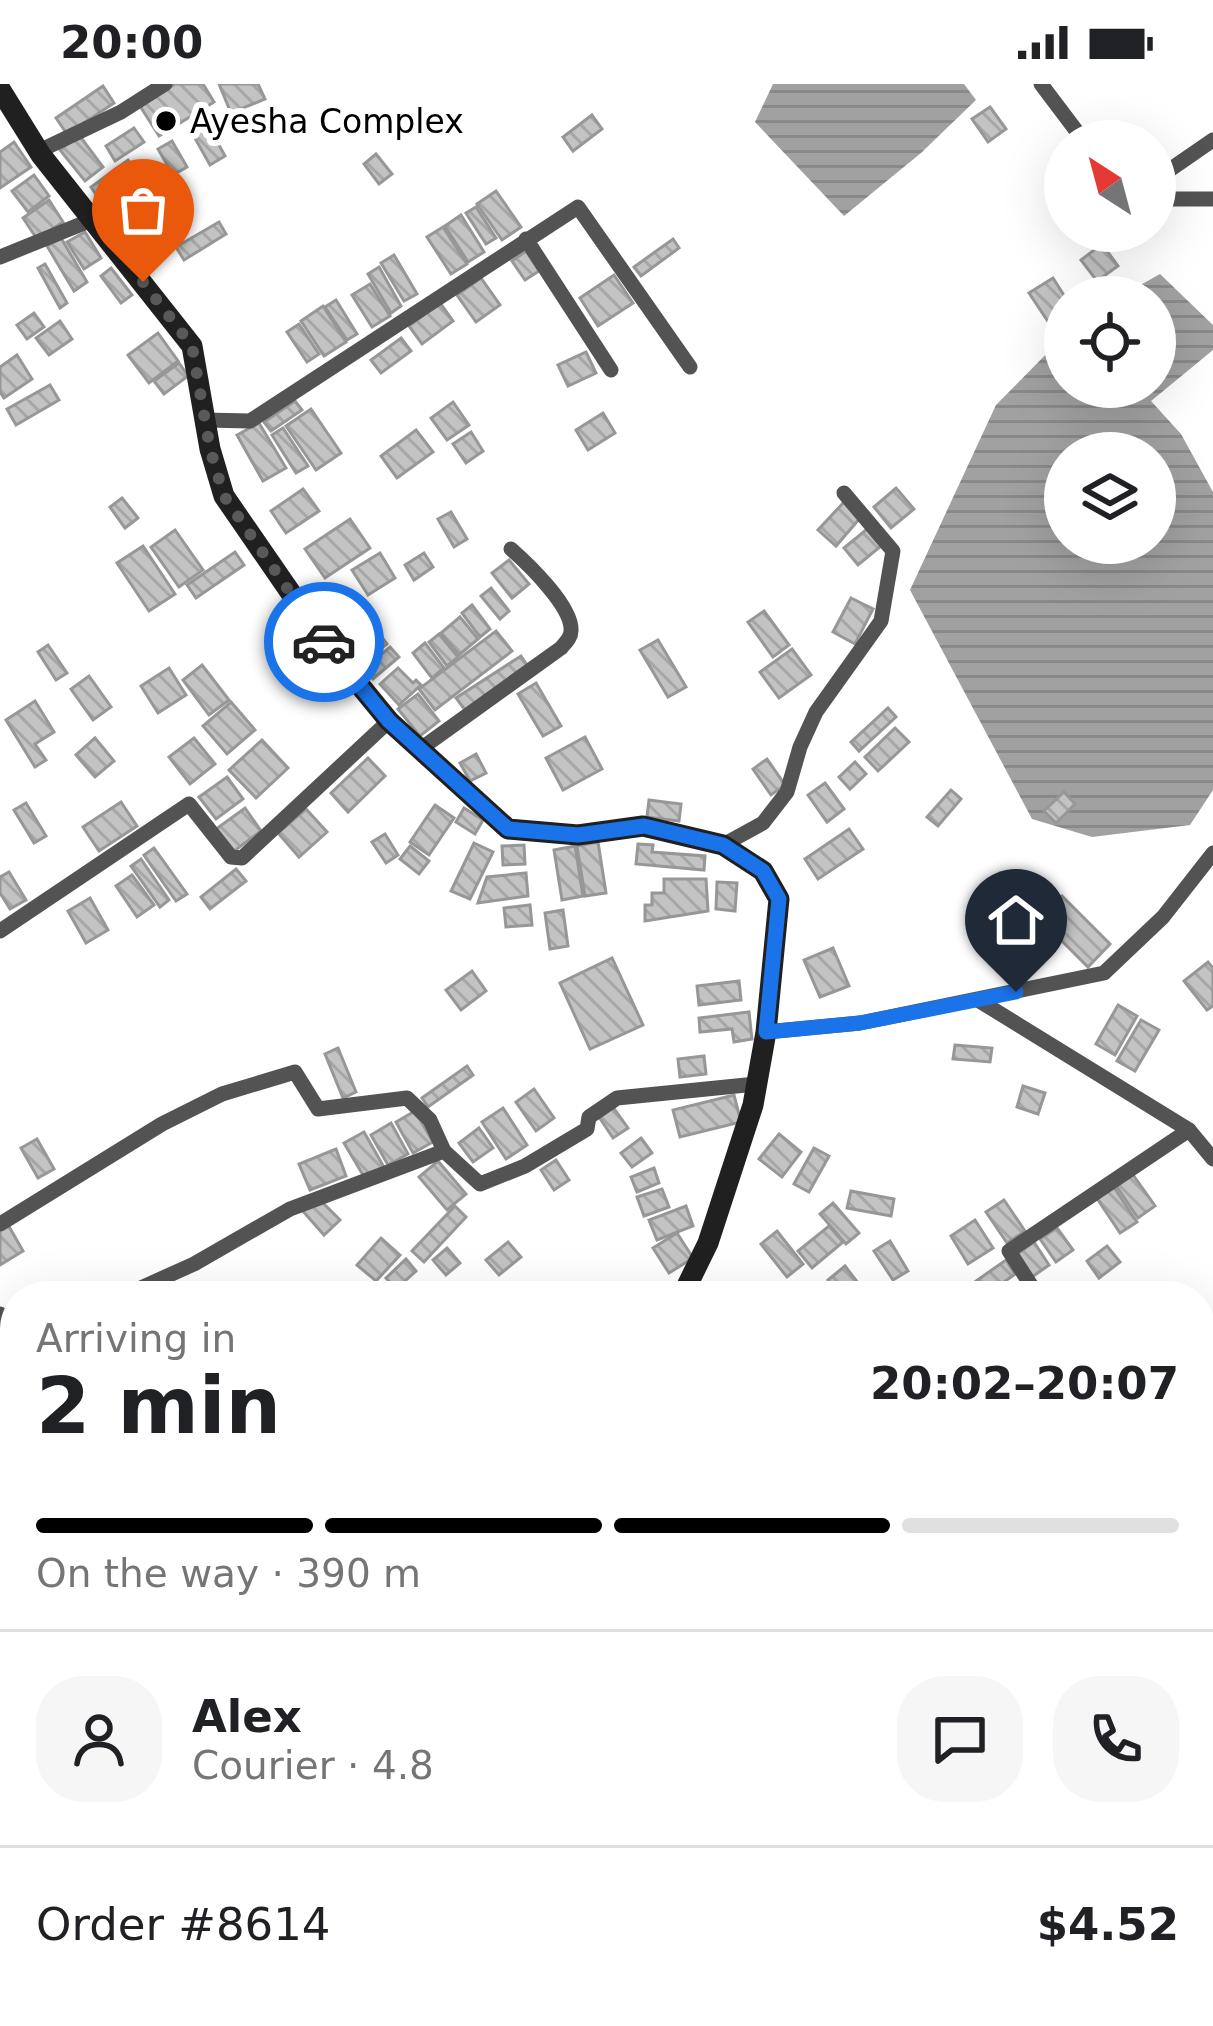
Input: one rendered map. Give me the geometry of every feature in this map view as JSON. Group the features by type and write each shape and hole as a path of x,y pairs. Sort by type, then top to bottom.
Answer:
{"street":[{"path":"39,151 121,112 165,84"},
{"path":"1041,84 1068,120"},
{"path":"0,89 39,151 192,346 224,496 326,644 389,721 508,829 578,835 644,826 723,845 763,871 779,899 757,1084 708,1243 689,1281"},
{"path":"1176,166 1213,140"},
{"path":"1176,199 1213,200"},
{"path":"206,420 250,421 578,207 690,368"},
{"path":"0,257 94,219"},
{"path":"526,239 611,370"},
{"path":"723,845 763,823 788,792 816,712 880,620 892,551 844,493"},
{"path":"418,750 561,648 571,636 572,625 539,573 511,549"},
{"path":"0,931 189,804 231,857 242,858 389,721"},
{"path":"766,1032 860,1023 1104,973 1163,917 1213,853"},
{"path":"978,1000 1189,1130 1213,1159"},
{"path":"0,1224 161,1124 221,1094 296,1072 318,1109 407,1098 430,1120 444,1151 480,1184 525,1166 586,1129 589,1117 617,1098 757,1084"},
{"path":"1029,1281 1010,1251 1189,1130"},
{"path":"156,1281 290,1209 444,1151"}],"shaded area":[{"path":"773,84 964,84 976,100 844,216 755,122"},
{"path":"1176,289 1213,325 1213,350 1176,380"},
{"path":"1044,356 1044,408 1157,408 1181,434 1213,492 1213,790 1190,825 1092,837 1032,819 910,590 996,405"}],"building":[{"name":"Ayesha Complex","path":"175,84 203,84 214,102 159,136 140,106"},
{"path":"219,84 258,84 265,99 231,113"},
{"path":"103,86 114,103 67,134 56,118"},
{"path":"990,107 1006,129 988,142 972,119"},
{"path":"592,115 602,129 573,151 563,137"},
{"path":"208,125 225,156 210,165 192,133"},
{"path":"134,128 144,142 115,161 106,146"},
{"path":"79,135 103,167 85,181 60,150"},
{"path":"172,141 187,167 173,175 158,149"},
{"path":"14,142 31,167 0,188 0,152"},
{"path":"376,154 392,174 379,184 364,164"},
{"path":"128,160 139,176 102,203 91,187"},
{"path":"34,175 49,196 28,212 12,191"},
{"path":"138,178 147,189 112,216 103,205"},
{"path":"154,191 170,219 160,225 144,197"},
{"path":"496,191 521,227 502,240 477,204"},
{"path":"49,200 63,222 37,239 23,218"},
{"path":"142,200 155,219 128,237 115,217"},
{"path":"476,207 496,238 486,244 466,213"},
{"path":"461,215 484,252 468,262 445,226"},
{"path":"219,222 226,234 184,260 176,247"},
{"path":"443,227 467,264 451,274 427,237"},
{"path":"148,229 159,246 143,257 132,239"},
{"path":"85,232 101,258 84,269 67,242"},
{"path":"61,238 87,282 74,291 47,246"},
{"path":"673,239 679,248 641,276 634,267"},
{"path":"526,251 539,271 525,280 512,261"},
{"path":"1092,252 1108,252 1118,266 1104,276 1093,276 1081,260"},
{"path":"394,255 417,294 404,301 381,263"},
{"path":"45,264 67,303 60,308 38,268"},
{"path":"379,267 401,306 391,313 368,274"},
{"path":"111,268 132,295 121,303 101,276"},
{"path":"614,275 633,303 598,326 580,298"},
{"path":"481,278 500,305 476,322 457,295"},
{"path":"370,284 390,316 372,327 352,295"},
{"path":"1044,284 1044,316 1029,293"},
{"path":"336,300 357,334 347,340 325,307"},
{"path":"440,303 453,321 422,344 409,326"},
{"path":"323,306 346,342 324,356 301,321"},
{"path":"34,313 44,327 27,339 17,325"},
{"path":"60,321 72,339 49,355 36,338"},
{"path":"299,324 319,354 307,362 287,332"},
{"path":"158,333 178,361 149,383 128,355"},
{"path":"401,338 411,351 381,373 371,360"},
{"path":"586,352 596,373 568,386 558,365"},
{"path":"17,355 32,379 4,398 0,367"},
{"path":"179,363 188,376 164,394 154,381"},
{"path":"50,385 59,400 16,425 7,409"},
{"path":"295,401 302,410 271,431 264,422"},
{"path":"453,402 469,425 447,440 431,418"},
{"path":"311,409 341,453 316,470 286,426"},
{"path":"603,413 615,433 588,450 576,430"},
{"path":"259,423 286,468 263,481 237,435"},
{"path":"283,428 308,466 296,473 272,435"},
{"path":"416,430 433,452 397,478 381,456"},
{"path":"471,432 483,451 466,463 453,444"},
{"path":"896,488 914,509 891,528 874,507"},
{"path":"303,489 319,511 286,533 271,511"},
{"path":"122,498 138,518 125,528 110,507"},
{"path":"844,502 861,517 836,546 818,530"},
{"path":"451,512 467,539 454,547 438,519"},
{"path":"350,519 370,548 325,578 305,549"},
{"path":"867,529 881,546 858,565 844,548"},
{"path":"175,530 203,570 179,587 151,547"},
{"path":"143,546 175,594 149,611 117,563"},
{"path":"235,552 244,565 196,598 187,585"},
{"path":"380,553 395,578 368,595 352,570"},
{"path":"424,553 433,567 414,580 405,565"},
{"path":"509,560 529,584 512,598 492,573"},
{"path":"491,588 509,611 500,619 481,596"},
{"path":"334,591 355,621 337,633 316,603"},
{"path":"851,598 873,609 855,644 833,632"},
{"path":"472,605 490,629 480,637 462,613"},
{"path":"764,611 789,645 773,657 748,622"},
{"path":"460,617 478,639 459,655 441,633"},
{"path":"496,631 512,651 435,710 419,689"},
{"path":"378,632 387,644 355,668 346,656"},
{"path":"439,634 458,657 447,666 429,642"},
{"path":"658,640 686,687 668,697 640,650"},
{"path":"425,643 444,668 432,678 413,653"},
{"path":"48,645 67,673 56,680 38,652"},
{"path":"390,647 399,657 373,679 364,669"},
{"path":"792,649 811,675 779,698 760,672"},
{"path":"521,656 529,668 465,710 456,698"},
{"path":"202,665 229,700 209,715 183,680"},
{"path":"169,668 186,695 158,713 141,686"},
{"path":"398,668 421,685 399,705 380,684"},
{"path":"89,676 111,707 93,720 71,689"},
{"path":"536,683 561,726 543,736 518,694"},
{"path":"418,694 439,721 420,736 398,709"},
{"path":"35,701 54,732 35,744 46,760 35,767 6,720"},
{"path":"231,702 255,730 227,754 203,726"},
{"path":"888,708 896,717 859,751 851,742"},
{"path":"895,728 909,742 878,771 865,757"},
{"path":"585,737 602,769 563,790 546,758"},
{"path":"95,738 114,761 95,777 76,755"},
{"path":"194,738 215,764 190,784 169,757"},
{"path":"262,740 288,768 256,798 229,770"},
{"path":"476,754 486,773 470,781 460,763"},
{"path":"368,758 385,776 348,812 331,793"},
{"path":"767,759 785,785 771,795 753,769"},
{"path":"855,762 866,774 850,789 839,777"},
{"path":"227,777 243,799 216,819 199,797"},
{"path":"825,783 844,809 827,822 808,795"},
{"path":"951,790 961,799 938,826 927,817"},
{"path":"1064,792 1075,804 1056,823 1044,811"},
{"path":"649,800 681,804 679,821 647,817"},
{"path":"121,802 137,826 99,851 83,827"},
{"path":"26,803 46,836 34,843 14,810"},
{"path":"435,805 454,818 429,855 410,842"},
{"path":"245,808 261,831 233,852 216,829"},
{"path":"464,808 483,820 475,834 456,822"},
{"path":"306,809 327,832 299,857 278,833"},
{"path":"849,829 863,849 818,879 805,859"},
{"path":"385,834 398,855 386,863 372,842"},
{"path":"598,842 606,893 585,896 577,846"},
{"path":"474,843 493,852 470,899 451,891"},
{"path":"638,844 653,845 652,852 705,856 704,870 636,864"},
{"path":"524,845 525,864 503,865 502,846"},
{"path":"410,846 429,861 419,874 400,859"},
{"path":"575,846 583,896 562,900 554,850"},
{"path":"154,848 187,894 176,901 144,855"},
{"path":"141,859 169,900 160,907 131,866"},
{"path":"236,869 246,881 210,909 201,897"},
{"path":"9,872 26,900 10,909 0,893 0,877"},
{"path":"526,873 528,896 478,903 487,877"},
{"path":"132,875 154,905 137,917 116,886"},
{"path":"664,879 706,879 708,911 645,921 645,905 652,905 652,893 664,893"},
{"path":"717,882 737,883 735,911 716,909"},
{"path":"1062,896 1110,944 1088,967 1039,918"},
{"path":"90,898 108,930 86,943 68,911"},
{"path":"530,905 532,925 506,927 504,908"},
{"path":"563,910 568,946 550,949 545,913"},
{"path":"833,948 849,986 820,997 804,960"},
{"path":"612,958 643,1025 590,1049 560,983"},
{"path":"1208,962 1213,968 1213,1006 1207,1010 1184,981"},
{"path":"472,971 486,991 461,1010 446,990"},
{"path":"739,981 741,1000 699,1005 697,986"},
{"path":"1118,1005 1137,1016 1115,1055 1096,1044"},
{"path":"749,1012 752,1039 734,1042 732,1029 700,1032 699,1018"},
{"path":"1141,1020 1159,1030 1135,1071 1117,1061"},
{"path":"955,1045 992,1048 990,1062 953,1059"},
{"path":"338,1048 356,1092 343,1098 325,1054"},
{"path":"704,1056 706,1074 680,1077 678,1059"},
{"path":"467,1066 473,1075 428,1107 422,1098"},
{"path":"1023,1086 1045,1093 1038,1114 1017,1107"},
{"path":"534,1089 554,1118 536,1131 516,1102"},
{"path":"734,1095 741,1122 680,1137 673,1110"},
{"path":"613,1107 628,1128 613,1138 599,1117"},
{"path":"503,1108 527,1145 506,1159 482,1122"},
{"path":"415,1111 433,1142 413,1153 396,1122"},
{"path":"391,1123 408,1154 388,1165 371,1135"},
{"path":"479,1128 493,1148 473,1162 459,1143"},
{"path":"364,1132 385,1169 366,1180 344,1143"},
{"path":"779,1134 801,1152 782,1177 759,1159"},
{"path":"641,1138 652,1153 632,1167 621,1153"},
{"path":"37,1139 54,1169 38,1178 21,1148"},
{"path":"814,1148 829,1156 809,1192 794,1184"},
{"path":"336,1149 346,1176 310,1190 299,1164"},
{"path":"556,1160 569,1180 554,1190 541,1170"},
{"path":"438,1161 466,1194 447,1210 419,1177"},
{"path":"654,1168 659,1183 637,1192 631,1177"},
{"path":"1131,1172 1155,1206 1138,1218 1115,1184"},
{"path":"1113,1186 1137,1222 1120,1233 1096,1197"},
{"path":"662,1189 669,1207 644,1216 637,1197"},
{"path":"851,1191 894,1199 891,1216 847,1208"},
{"path":"1004,1200 1025,1231 1007,1243 986,1212"},
{"path":"322,1202 340,1220 324,1235 301,1209"},
{"path":"833,1203 859,1233 846,1244 820,1214"},
{"path":"455,1206 466,1217 424,1262 412,1251"},
{"path":"686,1206 693,1226 657,1240 649,1220"},
{"path":"975,1220 993,1248 968,1264 951,1236"},
{"path":"7,1223 23,1251 0,1265 0,1227"},
{"path":"829,1226 843,1242 812,1268 798,1251"},
{"path":"1057,1228 1073,1250 1056,1262 1040,1239"},
{"path":"777,1231 803,1264 787,1277 761,1244"},
{"path":"677,1233 693,1258 669,1273 653,1248"},
{"path":"381,1238 400,1255 376,1281 357,1265"},
{"path":"890,1241 908,1271 893,1280 874,1251"},
{"path":"508,1242 521,1257 499,1275 486,1260"},
{"path":"1034,1242 1049,1265 1032,1277 1017,1254"},
{"path":"1107,1246 1120,1262 1099,1278 1087,1261"},
{"path":"447,1248 460,1263 446,1275 433,1260"},
{"path":"406,1259 416,1271 405,1281 386,1278"},
{"path":"1006,1260 1015,1274 1005,1281 976,1281"},
{"path":"845,1266 856,1281 829,1281"}],"way so far":[{"path":"143,282 192,346 210,449 224,496 324,642"}],"place":[{"name":"Ayesha Complex","path":"166,121"}],"route":[{"path":"324,642 389,721 508,829 578,835 644,826 723,845 763,871 779,899 766,1032 860,1023 1016,992"}]}
